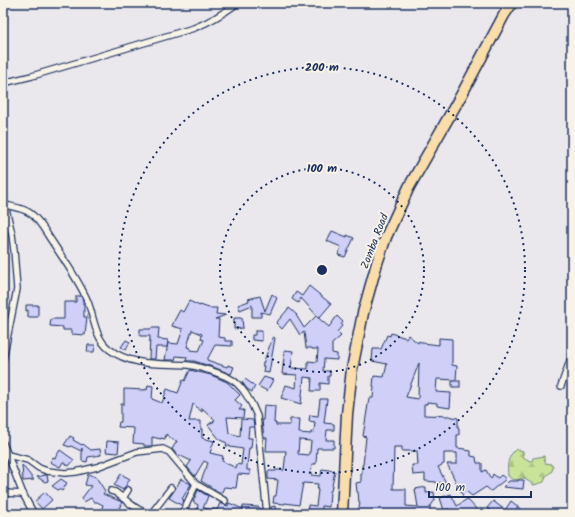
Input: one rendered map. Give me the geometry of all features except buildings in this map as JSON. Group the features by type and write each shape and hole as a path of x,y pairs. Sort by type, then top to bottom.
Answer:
{"highway":[{"name":"Zomba Road","path":"342,514 347,414 354,356 361,321 386,237 409,187 512,3"}],"street":[{"path":"3,83 32,76 194,28 210,21 238,3"},
{"path":"3,358 17,289 12,234 4,204"},
{"path":"4,204 29,212 38,221 84,292 98,333 108,348 128,359 144,363 189,365 205,369 229,378 240,387 257,416 267,514"},
{"path":"561,386 572,355"},
{"path":"3,443 23,494 34,514"},
{"path":"8,455 28,460 39,468 47,471 65,473 97,467 137,452 163,449 169,452 196,484 225,500"},
{"path":"182,514 196,484"},
{"path":"111,491 124,498 134,508 150,514 171,488"},
{"path":"124,498 128,490"},
{"path":"3,494 23,494"}],"green space":[{"path":"516,449 523,451 523,457 530,461 532,461 533,458 544,456 545,463 551,464 553,467 552,471 546,476 544,482 534,485 525,479 525,477 513,480 508,476 508,462"}]}
